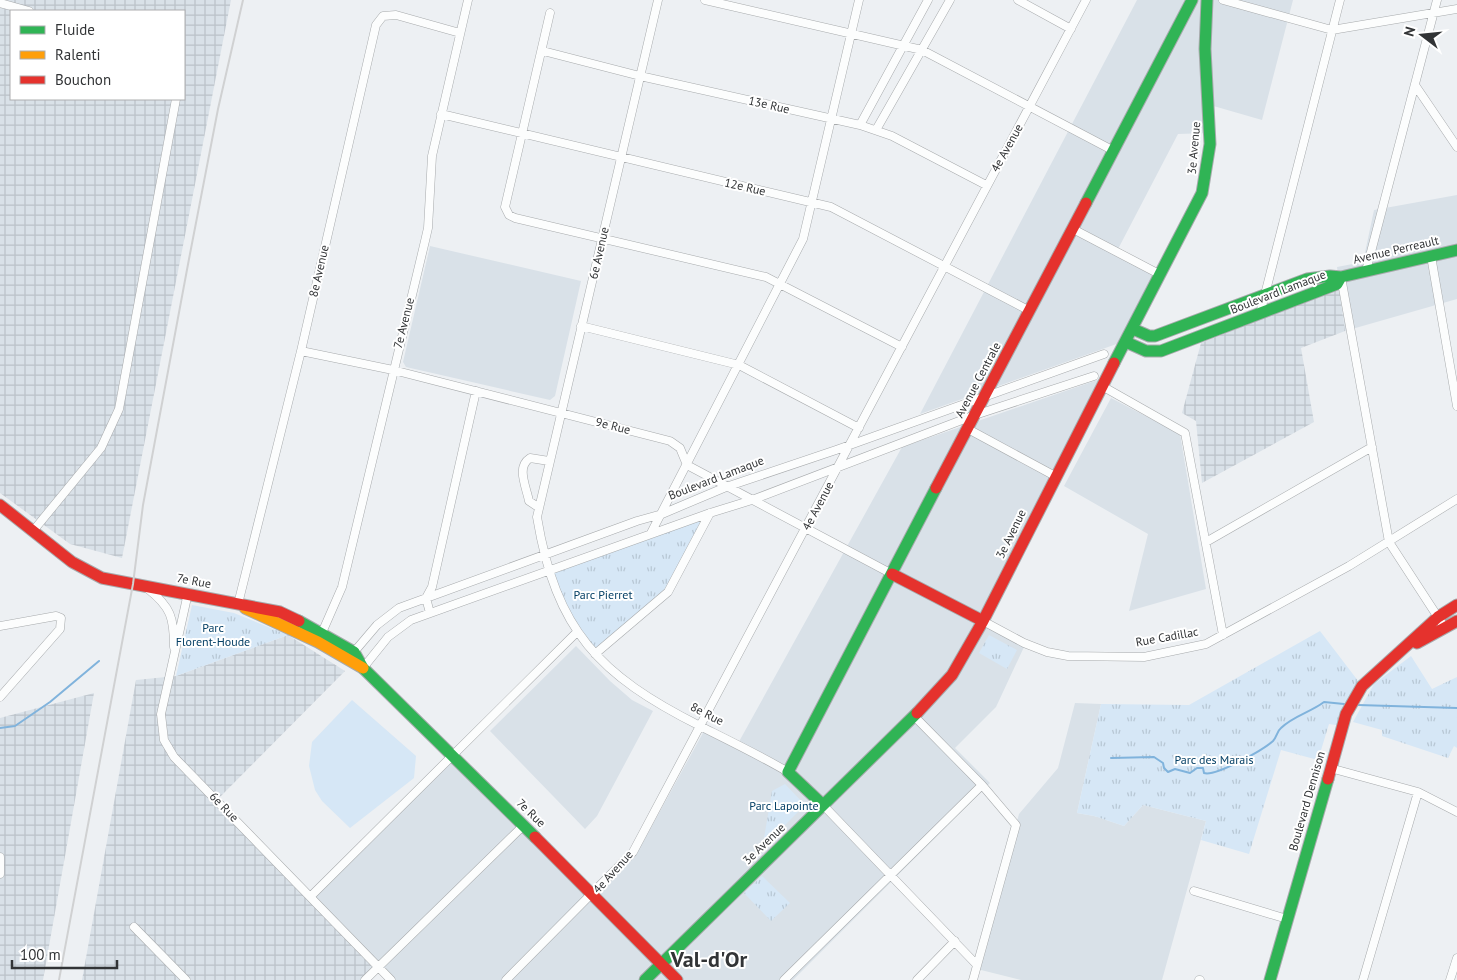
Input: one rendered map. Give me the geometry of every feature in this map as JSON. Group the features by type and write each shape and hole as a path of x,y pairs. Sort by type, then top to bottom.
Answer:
{"street":[{"name":"7e Avenue","path":"320,637 342,586 428,228 432,156 468,0"},
{"name":"6e Avenue","path":"538,506 658,0"},
{"path":"705,0 922,50 1114,150"},
{"path":"652,533 800,246 859,0"},
{"path":"860,125 928,0"},
{"path":"876,130 950,0"},
{"path":"1018,0 1071,28"},
{"name":"4e Avenue","path":"506,980 593,895 633,852 840,466 986,185 1086,0"},
{"name":"Avenue Centrale","path":"788,772 1192,0"},
{"name":"3e Avenue","path":"645,980 914,716 952,675 982,621 1055,476 1196,207 1208,164 1210,102 1203,46 1207,0"},
{"path":"1224,0 1332,30 1457,9"},
{"path":"1260,314 1340,0"},
{"path":"1366,271 1437,0"},
{"path":"0,3 25,10"},
{"path":"550,13 543,51 505,208 509,215 766,277 902,347"},
{"name":"8e Avenue","path":"238,604 301,351 376,25 383,16 396,15 460,33"},
{"name":"13e Rue","path":"543,51 640,76 830,120 860,125 876,130 986,185"},
{"path":"1415,85 1457,147"},
{"path":"33,531 101,448 119,409 176,100"},
{"name":"12e Rue","path":"441,114 811,202 846,214 1030,311"},
{"path":"1072,229 1161,275"},
{"name":"Avenue Perreault","path":"1341,277 1457,250"},
{"path":"1431,256 1457,406"},
{"name":"Boulevard Lamaque","path":"1126,342 1146,352 1161,351 1336,284 1341,277 1333,275 1308,278 1264,297 1156,336 1149,336 1133,328"},
{"path":"1341,277 1390,542 1445,628"},
{"path":"581,326 739,365 859,428"},
{"name":"9e Rue","path":"301,351 393,370 670,441 680,448 687,465"},
{"name":"Boulevard Lamaque","path":"354,652 386,617 399,608 662,514 726,486 851,444 1104,354"},
{"path":"1078,363 1081,380"},
{"path":"364,668 388,637 400,626 430,613 652,533 752,500 975,416 1094,376"},
{"path":"1102,386 1185,433 1223,635"},
{"path":"430,613 426,598 432,587 476,391"},
{"path":"968,428 1055,476"},
{"path":"1206,542 1372,447"},
{"name":"8e Rue","path":"548,461 530,458 524,462 522,468 529,501 538,506 537,517 544,555 558,599 577,632 595,654 622,680 640,693 700,726 764,757 788,772 977,964"},
{"path":"687,465 892,574"},
{"name":"Rue Cadillac","path":"892,574 1024,643 1047,652 1068,656 1144,658 1206,644 1390,542 1457,499"},
{"name":"7e Rue","path":"0,505 72,562 102,578 238,604 265,607 280,612 320,637 349,661 364,668"},
{"path":"595,654 668,592 710,513"},
{"path":"144,586 162,600 169,611 174,632 173,658"},
{"name":"6e Rue","path":"188,593 161,714 164,740 174,757 391,980"},
{"name":"Boulevard Dennison","path":"1404,650 1438,617 1457,605"},
{"path":"0,626 56,616 61,618 62,623 60,628 0,696"},
{"name":"Boulevard Dennison","path":"1270,980 1346,714 1362,686 1384,664 1404,650 1457,621"},
{"path":"311,896 577,632"},
{"name":"7e Rue","path":"320,637 354,652 364,668 453,754 677,980"},
{"path":"914,716 982,785 1016,825 973,980"},
{"path":"1330,768 1418,792 1457,812"},
{"path":"784,980 982,785"},
{"path":"1363,980 1418,792"},
{"path":"365,980 524,825"},
{"path":"0,857 0,874"},
{"path":"1194,891 1287,919"},
{"path":"134,927 186,980"},
{"path":"917,980 955,941"},
{"path":"1450,980 1457,958"}],"shaded area":[{"path":"0,0 231,0 122,558 70,544 0,493"},
{"path":"1137,0 1293,0 1262,120 1210,105 1210,133 1178,134 1117,251 1161,274 1125,341 920,414"},
{"path":"1457,195 1457,299 1345,331 1337,267 1363,262 1374,210"},
{"path":"430,246 581,281 555,396 550,400 406,367 403,362"},
{"path":"1339,288 1345,331 1301,348 1314,422 1202,483 1196,421 1182,413 1201,343"},
{"path":"1106,377 979,620 1024,647 996,707 955,748 990,783 793,980 390,980 311,896 455,757 592,900 636,855 704,731 736,747 902,447"},
{"path":"1111,398 1180,434 1206,589 1129,611 1148,534 1064,486"},
{"path":"288,635 345,671 219,798 378,968 366,980 82,980 136,680 176,676"},
{"path":"576,646 610,681 632,700 653,711 597,816 585,829 490,731"},
{"path":"94,693 43,980 0,980 0,718"},
{"path":"1075,703 1101,704 1077,813 1094,816 1124,826 1143,805 1206,821 1162,980 1021,980 977,969 1019,814 1058,768"}],"green space":[{"name":"Parc Pierret","path":"710,513 668,592 595,654 577,632 548,572"},
{"name":"Parc Florent-Houde","path":"192,605 234,613 288,635 176,676"},
{"name":"Parc des Marais","path":"1320,631 1362,686 1342,726 1329,724 1318,760 1281,750 1249,854 1201,840 1206,821 1143,805 1124,826 1094,816 1077,813 1101,704 1189,705"},
{"path":"989,635 1017,650 1007,669 979,653"},
{"path":"1411,656 1432,689 1457,677 1457,748 1454,746 1448,758 1382,736 1382,730 1353,722 1374,684"},
{"path":"352,700 416,756 414,778 350,828 322,801 315,790 309,766 312,742"},
{"name":"Parc Lapointe","path":"785,784 805,805 767,843 764,838 772,791"},
{"path":"762,876 790,903 771,921 744,893"}],"waterway":[{"path":"0,728 15,726 50,702 99,661"},
{"path":"1111,758 1154,757 1163,763 1164,768 1168,772 1175,769 1190,773 1197,768 1203,768 1204,773 1210,773 1239,762 1260,750 1273,741 1280,729 1286,724 1324,702 1344,704"},
{"path":"1358,705 1457,708"}],"railway":[{"path":"59,980 133,584 143,505 189,259 218,109 243,0"}],"traffic: fast":[{"path":"1086,203 1192,0"},
{"path":"1114,363 1202,193 1210,144 1205,49 1207,0"},
{"path":"1133,329 1149,336 1155,336 1307,279 1330,276 1341,277 1457,250"},
{"path":"1126,342 1146,351 1161,351 1337,284 1341,277"},
{"path":"823,805 788,772 936,488"},
{"path":"299,621 354,652 363,668 535,837"},
{"path":"645,980 917,713"},
{"path":"1270,980 1328,779"}],"traffic: slow":[{"path":"245,608 318,642 363,668"}],"traffic: jam":[{"path":"936,488 1086,203"},
{"path":"917,713 952,675 983,621 1114,363"},
{"path":"0,505 72,562 102,578 280,612 299,621"},
{"path":"892,574 983,621"},
{"path":"1328,779 1346,714 1362,686 1438,617 1457,605"},
{"path":"1417,643 1457,621"},
{"path":"535,837 677,980"}],"district":[{"name":"Val-d'Or","path":"709,959"}]}
